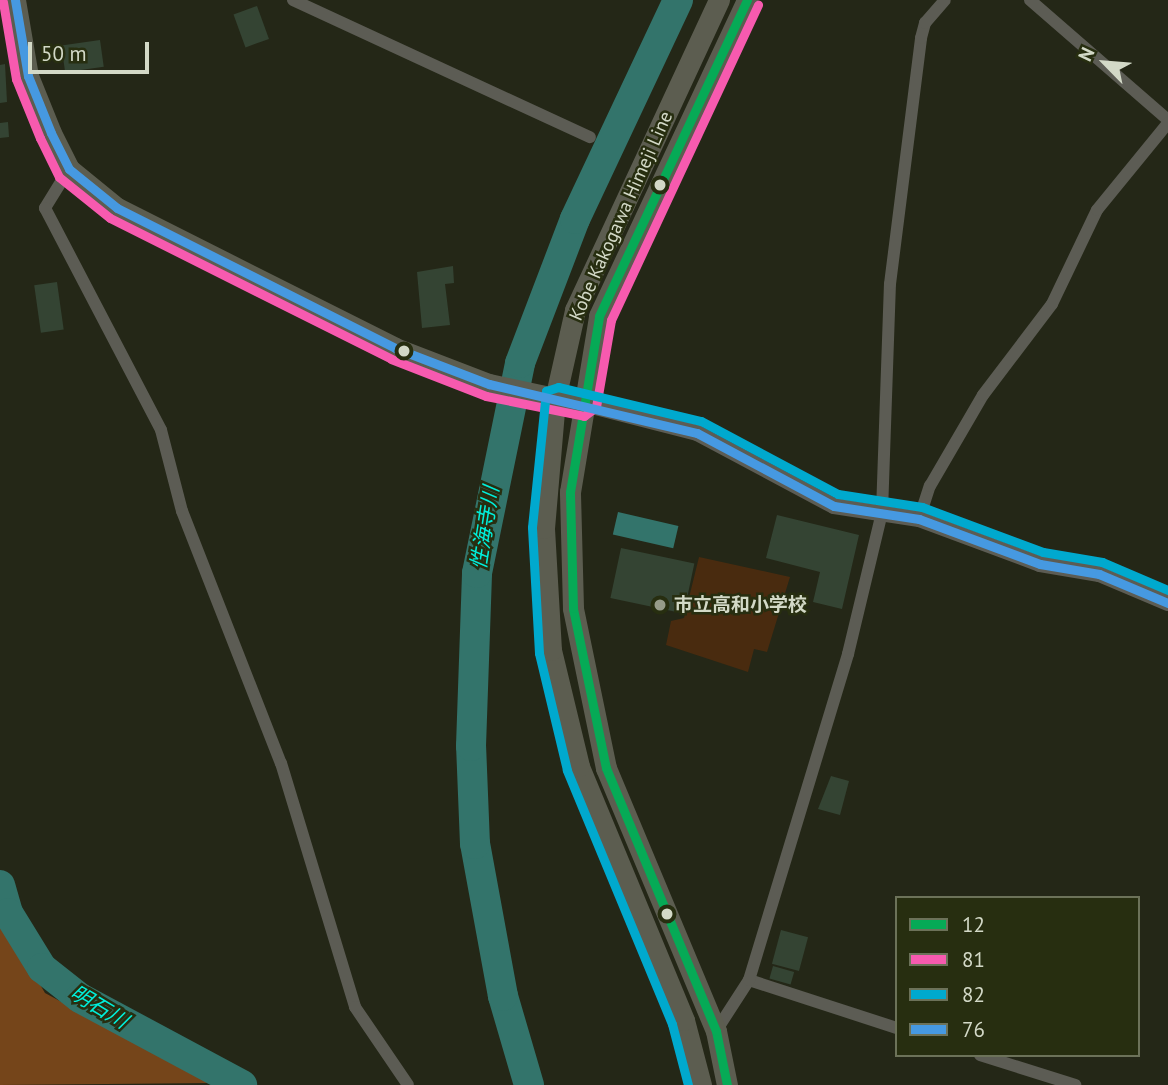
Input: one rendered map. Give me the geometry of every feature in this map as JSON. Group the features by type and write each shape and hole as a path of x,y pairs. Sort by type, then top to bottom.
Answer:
{"main road":[{"path":"15,0 29,76 69,169 117,208 395,348 489,384 584,404"},
{"name":"Kobe Kakogawa Himeji Line","path":"701,1085 684,1020 579,766 551,650 544,527 555,399 575,310 719,0"},
{"name":"Kobe Kakogawa Himeji Line","path":"727,1085 716,1031 606,768 588,698 573,608 570,492 599,316 747,0"}],"street":[{"path":"293,0 590,137"},
{"path":"716,1031 748,980 848,654 882,512 890,284 921,38 925,23 945,0"},
{"path":"919,519 930,486 983,396 1052,304 1097,210 1168,121 1030,0"},
{"path":"69,169 45,208 161,430 182,512 281,763 355,1007 408,1085"},
{"path":"584,404 697,433 834,506 919,519 1040,564 1099,574 1168,603"},
{"path":"748,980 895,1027"},
{"path":"986,1057 1075,1085"}],"shaded area":[{"path":"699,557 790,577 767,652 754,649 748,672 666,645 671,621 684,618"},
{"path":"0,916 45,993 212,1083 0,1085"}],"water":[{"path":"618,512 678,526 673,548 613,534"}],"building":[{"path":"257,6 269,39 245,47 234,15"},
{"path":"100,40 104,67 65,72 61,45"},
{"path":"5,64 7,102 0,103 0,65"},
{"path":"8,122 9,137 0,138 0,123"},
{"path":"453,266 454,283 445,284 450,325 422,328 417,272"},
{"path":"57,282 64,330 41,333 34,285"},
{"path":"777,515 859,535 842,609 813,602 820,572 766,558"},
{"path":"621,548 694,564 684,613 610,598"},
{"path":"831,776 849,781 840,815 818,809"},
{"path":"781,930 808,937 799,971 772,964"},
{"path":"773,966 794,972 791,985 769,978"}],"waterway":[{"name":"性海寺川","path":"529,1085 503,996 475,844 471,746 477,573 520,363 575,219 678,0"},
{"name":"明石川","path":"0,885 8,913 42,968 80,998 242,1085"}],"transit line":[{"name":"76","path":"15,0 28,76 51,133 69,169 117,208 395,348 489,384 697,433 834,506 919,519 1040,564 1099,574 1168,603"},
{"name":"12","path":"727,1085 716,1031 606,768 573,608 570,492 599,316 747,0"},
{"name":"81","path":"3,2 16,79 59,177 110,218 391,359 486,396 584,416 596,407 611,320 758,5"},
{"name":"82","path":"688,1085 672,1024 567,770 539,653 532,527 546,391 558,387 701,421 838,494 922,507 1043,552 1102,562 1168,590"}],"place":[{"name":"市立高和小学校","path":"660,605"}]}
